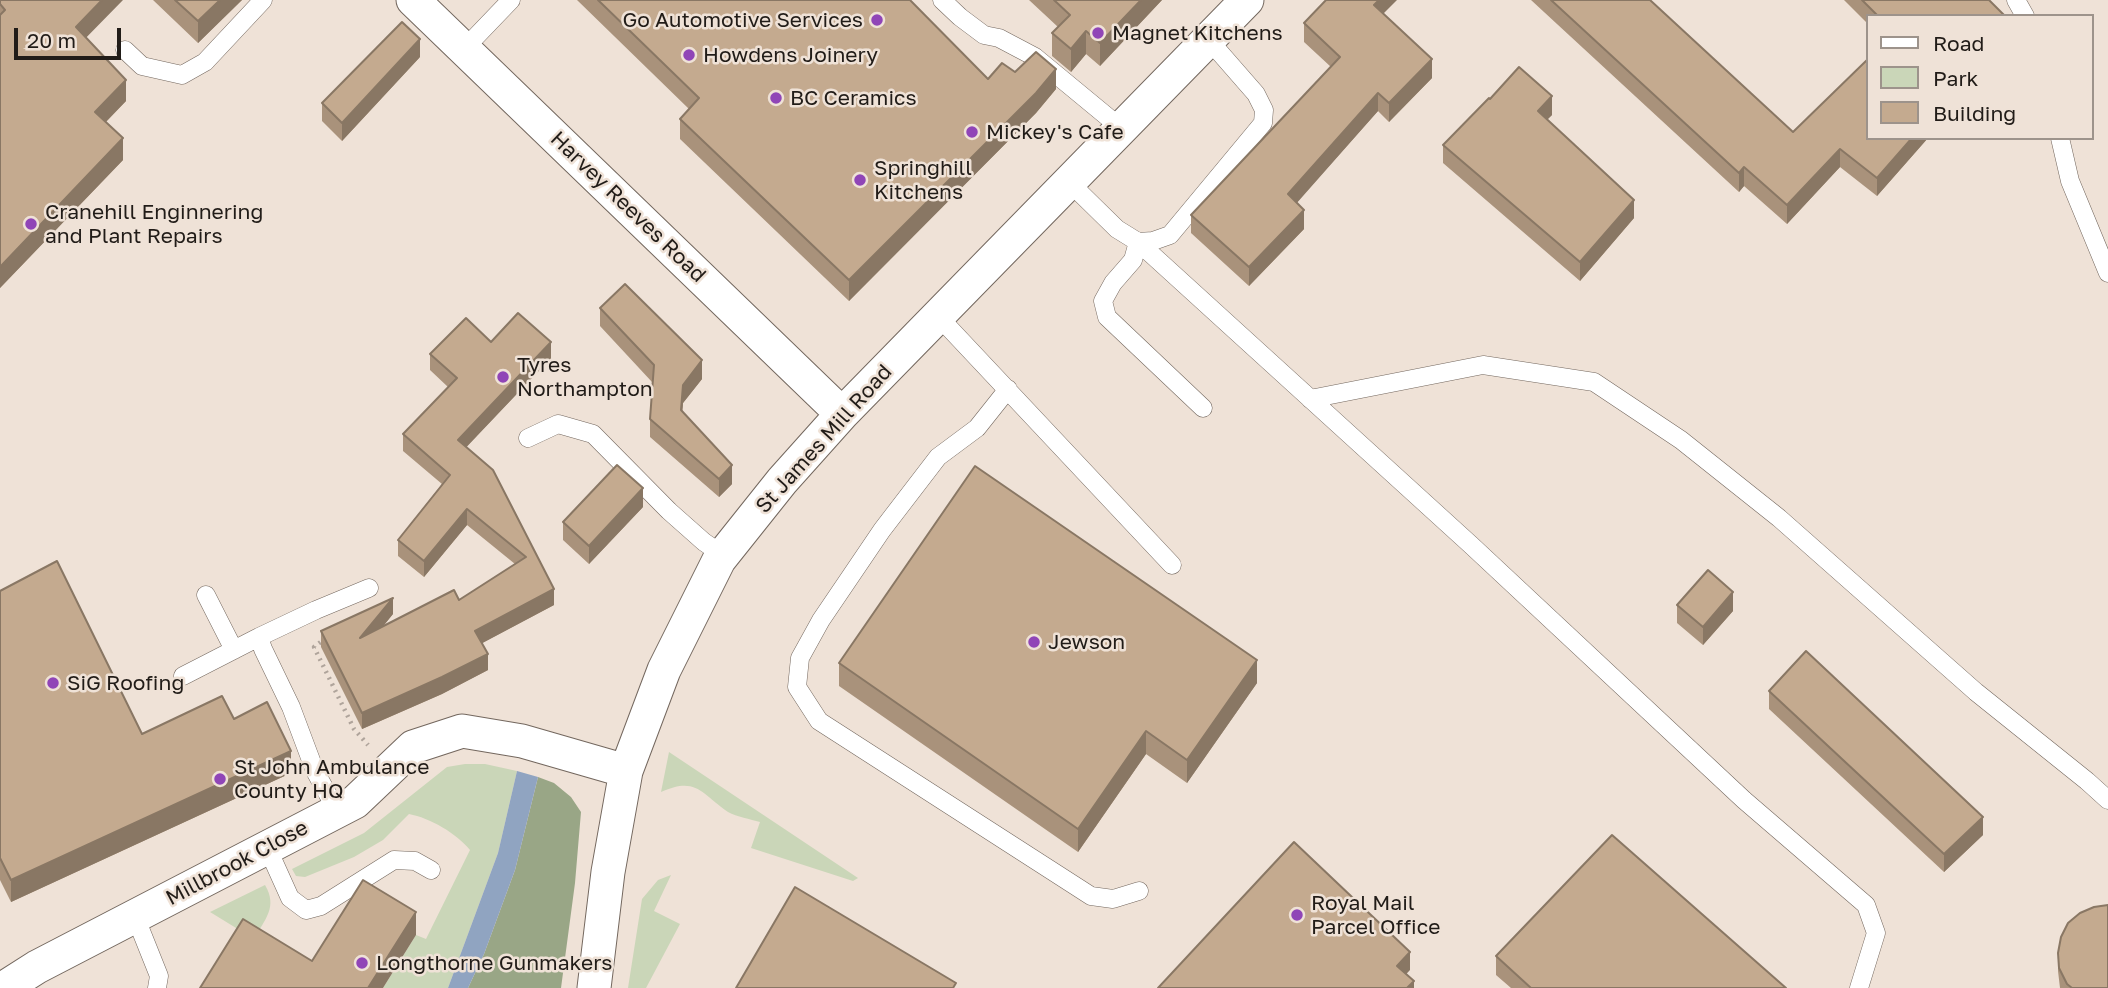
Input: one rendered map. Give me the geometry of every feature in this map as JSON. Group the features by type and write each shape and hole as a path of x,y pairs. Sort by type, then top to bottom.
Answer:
{"street":[{"name":"Harvey Reeves Road","path":"413,0 842,414"},
{"name":"St James Mill Road","path":"594,988 608,872 626,771 664,670 723,555 782,481 842,414 1247,0"},
{"name":"Millbrook Close","path":"4,988 37,967 355,802 413,747 461,731 522,741 626,771"}],"lane":[{"path":"125,50 142,66 182,75 205,62 263,0"},
{"path":"464,49 511,0"},
{"path":"942,0 985,35 999,38 1035,57 1121,128"},
{"path":"1138,242 1153,241 1170,235 1263,123 1264,110 1256,94 1208,39"},
{"path":"2060,140 2070,181 2108,274"},
{"path":"1069,182 1117,229 1138,242 1471,545 1744,800 1866,905 1877,933 1859,988"},
{"path":"1138,242 1133,260 1113,283 1103,301 1107,317 1203,408"},
{"path":"938,316 1172,565"},
{"path":"1310,399 1483,365 1594,382 1681,440 1779,518 1976,692 2108,800"},
{"path":"1008,389 977,428 938,457 882,530 821,620 800,658 797,687 819,721 1091,896 1113,900 1139,891"},
{"path":"528,438 558,424 593,435 669,511 723,555"},
{"path":"183,676 316,610 369,588"},
{"path":"206,595 234,650"},
{"path":"259,637 316,771 337,811"},
{"path":"267,847 290,898 306,910 321,906 394,860 415,861 431,870"},
{"path":"135,916 159,976 157,988"}],"path":[{"path":"334,634 314,647 354,729 373,751"}],"green space":[{"path":"669,752 858,878 853,881 751,848 760,822 728,812 698,789 682,786 661,792"},
{"path":"485,764 517,771 498,853 448,988 383,988 416,935 426,939 470,850 442,827 409,814 383,840 354,857 305,877 296,876 292,869 364,833 447,767"},
{"path":"538,777 554,783 571,797 581,812 561,988 468,988 484,954 515,870"},
{"path":"671,875 654,911 680,924 646,988 628,988 642,899 658,880"},
{"path":"265,885 270,906 254,939 210,912"}],"water":[{"path":"517,771 538,777 515,870 484,954 468,988 448,988 498,853"}],"building":[{"path":"0,0 102,0 76,27 126,80 95,112 123,138 0,267 0,15 5,10"},
{"path":"175,0 220,0 198,21"},
{"path":"598,0 910,0 988,79 1002,63 1015,72 1036,52 1056,69 1036,93 849,280 680,119 699,98"},
{"path":"1054,0 1141,0 1100,43 1086,31 1071,49 1052,33 1070,15"},
{"path":"1326,0 1379,0 1374,5 1432,59 1389,103 1378,93 1288,194 1304,210 1249,267 1191,215 1340,57 1304,23"},
{"path":"1551,0 1650,0 1793,132 1867,60 1867,140 1910,140 1877,178 1840,149 1787,205 1744,167 1739,173"},
{"path":"1862,0 1989,0 2003,14 1876,14"},
{"path":"402,22 420,39 342,123 322,103"},
{"path":"1519,67 1552,96 1538,111 1634,200 1580,262 1443,145"},
{"path":"625,284 702,360 683,385 681,410 732,465 719,479 650,419 654,365 600,308"},
{"path":"518,313 551,342 458,440 493,470 554,589 475,631 488,654 362,713 321,631 393,598 360,638 454,590 459,600 526,557 467,509 424,561 398,540 450,475 403,434 457,378 430,354 466,318 491,342"},
{"path":"617,465 643,488 589,546 563,522"},
{"name":"Jewson","path":"975,466 1257,660 1187,760 1146,731 1078,829 839,663"},
{"name":"SiG Roofing","path":"57,561 142,734 222,696 234,719 267,702 291,751 11,880 0,858 0,591"},
{"path":"1708,570 1733,592 1703,627 1677,605"},
{"path":"1806,651 1983,817 1944,854 1769,691"},
{"path":"1612,835 1786,988 1531,988 1496,956"},
{"name":"Royal Mail Parcel Office","path":"1294,842 1410,952 1397,966 1414,981 1407,988 1158,988"},
{"path":"363,880 416,912 368,988 200,988 243,919 312,961"},
{"path":"795,887 956,983 953,988 736,988"},
{"path":"2108,905 2108,988 2072,988 2059,968 2061,937 2068,923 2080,913"}],"place":[{"name":"Go Automotive Services","path":"877,20"},
{"name":"Magnet Kitchens","path":"1098,33"},
{"name":"Howdens Joinery","path":"689,55"},
{"name":"BC Ceramics","path":"776,98"},
{"name":"Mickey's Cafe","path":"972,132"},
{"name":"Springhill Kitchens","path":"860,180"},
{"name":"Cranehill Enginnering and Plant Repairs","path":"31,224"},
{"name":"Tyres Northampton","path":"503,377"},
{"name":"Jewson","path":"1034,642"},
{"name":"SiG Roofing","path":"53,683"},
{"name":"St John Ambulance County HQ","path":"220,779"},
{"name":"Royal Mail Parcel Office","path":"1297,915"},
{"name":"Longthorne Gunmakers","path":"362,963"}]}
